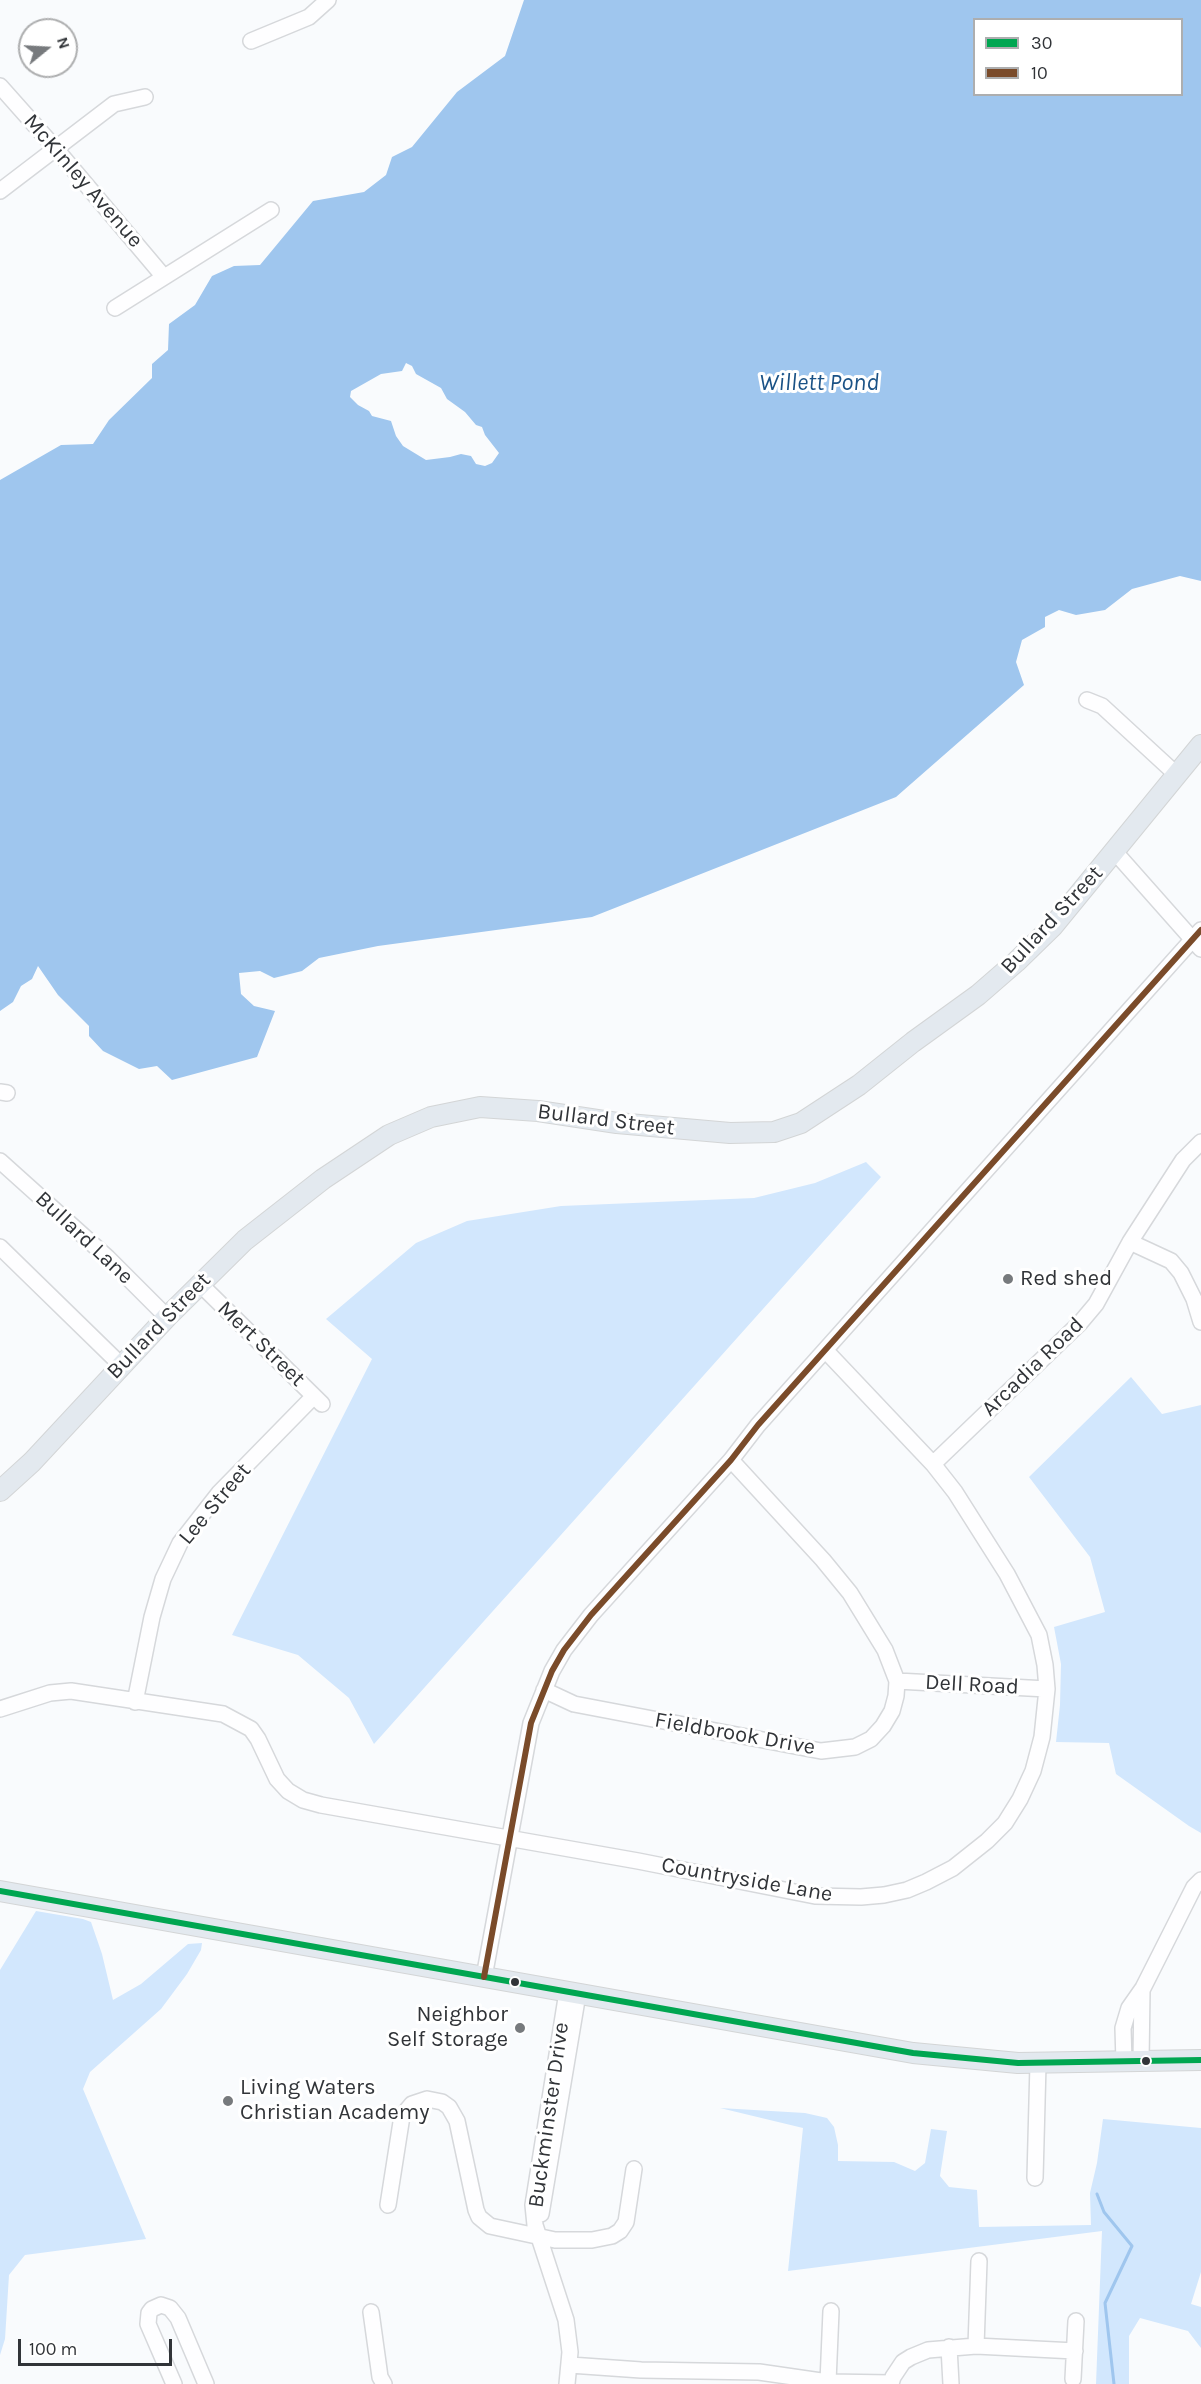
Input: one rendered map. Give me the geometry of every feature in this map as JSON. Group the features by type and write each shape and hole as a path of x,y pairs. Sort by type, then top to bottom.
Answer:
{"main road":[{"name":"Bullard Street","path":"0,1491 32,1462 199,1283 244,1240 332,1172 388,1135 438,1115 471,1108 538,1111 617,1123 730,1133 774,1132 801,1123 859,1085 978,995 1016,962 1053,926 1201,745"},
{"path":"0,1891 913,2053 1038,2064 1201,2060"}],"street":[{"path":"250,41 309,17 328,0"},
{"name":"McKinley Avenue","path":"0,86 56,148 164,277"},
{"path":"0,191 114,104 145,96"},
{"path":"115,308 271,210"},
{"path":"1087,700 1102,706 1177,775"},
{"path":"484,1977 531,1723 564,1650 577,1632 731,1460 758,1425 1081,1062 1198,939 1115,852"},
{"name":"Arcadia Road","path":"933,1464 1080,1323 1096,1304 1130,1242 1183,1160 1201,1142"},
{"name":"Bullard Lane","path":"0,1161 108,1258 167,1317"},
{"path":"1130,1242 1170,1261 1181,1273 1194,1299 1201,1322"},
{"path":"0,1247 121,1365"},
{"name":"Mert Street","path":"199,1283 318,1400"},
{"name":"Countryside Lane","path":"0,1709 50,1693 71,1691 223,1714 251,1729 277,1779 288,1791 303,1800 815,1896 861,1897 907,1890 952,1868 987,1841 1005,1823 1020,1799 1033,1771 1042,1737 1047,1689 1039,1635 1007,1574 955,1492 933,1464 826,1351"},
{"name":"Lee Street","path":"135,1702 152,1617 163,1579 180,1543 219,1493 318,1400"},
{"path":"731,1460 823,1560 850,1593 885,1650 897,1681"},
{"name":"Dell Road","path":"897,1681 1047,1689"},
{"name":"Fieldbrook Drive","path":"544,1690 574,1704 821,1751 855,1747 871,1739 892,1711 897,1696 897,1681"},
{"path":"1132,2062 1123,2028 1129,2008 1143,1988 1194,1887 1201,1880"},
{"name":"Buckminster Drive","path":"567,2384 570,2365 569,2336 562,2304 533,2214 534,2192 572,1993"},
{"path":"1035,2178 1038,2064"},
{"path":"388,2205 402,2115 412,2104 435,2100 448,2107 460,2129 479,2217 490,2226 540,2238 603,2239 620,2231 626,2222 633,2169"},
{"path":"976,2346 979,2261"},
{"path":"174,2384 150,2329 148,2319 152,2309 161,2305 170,2308 178,2318 206,2384"},
{"path":"828,2382 831,2311"},
{"path":"370,2312 380,2377 384,2384"},
{"path":"1073,2379 1076,2321"},
{"path":"570,2365 650,2370 759,2372 828,2382 891,2384 897,2369 911,2356 928,2350 976,2346 1075,2351"},
{"path":"949,2347 951,2384"}],"shaded area":[{"path":"866,1162 881,1177 374,1744 349,1698 298,1655 232,1635 372,1359 326,1319 416,1243 467,1221 561,1206 754,1198 815,1183"},
{"path":"1131,1377 1162,1414 1201,1405 1201,1833 1116,1774 1109,1743 1056,1742 1061,1664 1054,1627 1105,1612 1090,1557 1029,1477"},
{"path":"36,1911 91,1922 102,1954 113,2000 141,1984 188,1944 202,1943 201,1950 187,1974 161,2009 90,2072 83,2089 146,2239 25,2255 9,2275 5,2339 0,2355 0,1970"},
{"path":"720,2108 805,2113 827,2118 834,2127 838,2145 838,2161 894,2162 915,2171 925,2163 931,2129 947,2131 940,2176 949,2187 977,2190 979,2227 1091,2225 1090,2193 1103,2119 1201,2128 1201,2272 1191,2304 1201,2307 1201,2348 1188,2331 1140,2318 1129,2336 1129,2384 1096,2384 1102,2231 788,2271 803,2128"}],"water":[{"name":"Willett Pond","path":"524,0 1201,0 1201,581 1180,576 1132,589 1105,610 1076,615 1059,610 1045,617 1045,627 1022,640 1016,662 1024,685 896,797 592,917 378,946 319,958 302,971 274,978 260,971 239,973 241,994 254,1006 275,1011 257,1057 172,1080 157,1066 139,1069 103,1051 89,1036 89,1026 58,995 38,966 32,979 21,986 13,1002 0,1011 0,480 61,445 93,444 109,420 152,378 152,364 168,350 169,324 195,305 212,276 234,266 260,265 313,201 364,192 386,175 392,157 412,147 457,92 505,56","holes":["406,363 412,366 416,374 441,388 447,399 465,412 476,425 482,427 485,435 499,453 492,463 485,466 476,464 471,456 461,454 426,460 403,446 396,436 391,421 372,416 369,411 350,397 351,391 381,374 402,371"]}],"waterway":[{"path":"1097,2194 1104,2212 1132,2246 1105,2303 1114,2384"}],"transit line":[{"name":"10","path":"484,1977 531,1723 552,1671 564,1650 591,1615 731,1460 758,1425 1201,930"},
{"name":"30","path":"0,1891 913,2053 1018,2063 1201,2060"}],"place":[{"name":"Red shed","path":"1008,1279"},
{"name":"Neighbor Self Storage","path":"520,2028"},
{"name":"Living Waters Christian Academy","path":"228,2101"}]}
